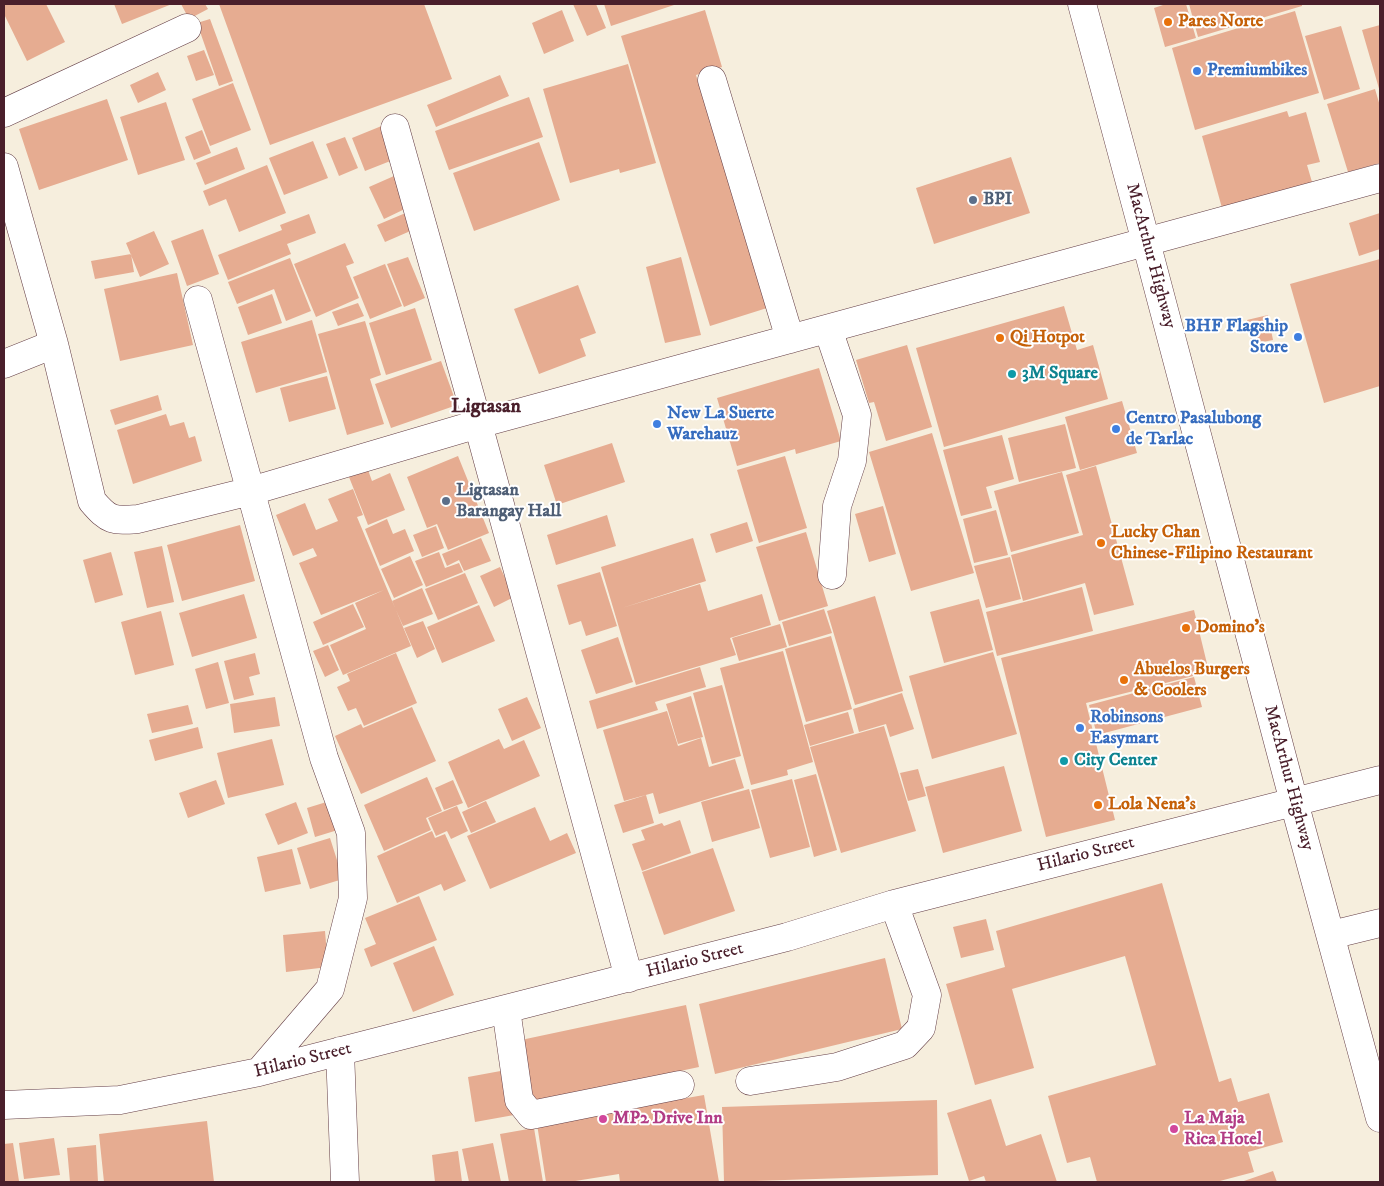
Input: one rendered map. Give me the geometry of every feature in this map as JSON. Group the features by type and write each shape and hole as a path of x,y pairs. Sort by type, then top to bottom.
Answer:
{"main road":[{"name":"MacArthur Highway","path":"1082,4 1380,1118"},
{"path":"4,113 188,28"},
{"path":"712,80 790,339"},
{"path":"396,128 629,978"},
{"path":"4,166 54,344 92,501 104,515 120,520 138,519 250,492 478,424 1380,178"},
{"path":"198,300 324,758 351,832 353,898 330,988 259,1072"},
{"path":"828,328 857,415 852,461 837,506 832,575"},
{"path":"4,364 54,344"},
{"name":"Hilario Street","path":"4,1105 120,1100 259,1072 787,937 894,904 1380,780"},
{"path":"750,1081 838,1066 905,1045 921,1028 927,995 894,904"},
{"path":"1331,935 1380,923"},
{"path":"506,1009 520,1100 531,1115 680,1085"},
{"path":"340,1052 345,1182"}],"building":[{"path":"4,4 46,4 65,42 27,61 4,14"},
{"path":"114,4 172,4 122,24"},
{"path":"181,4 205,4 208,9 189,19"},
{"path":"219,4 424,4 452,79 270,145"},
{"path":"573,4 596,4 606,28 587,36"},
{"path":"604,4 677,4 611,26"},
{"path":"1166,4 1186,4 1196,38 1165,47 1154,8"},
{"path":"1189,4 1302,4 1302,6 1198,37"},
{"path":"562,10 574,41 544,54 532,23"},
{"path":"705,10 722,67 696,75 767,308 710,326 621,36"},
{"path":"1295,11 1319,93 1195,130 1172,48"},
{"path":"210,19 233,81 219,86 197,23"},
{"path":"1380,25 1380,92 1362,30"},
{"path":"1341,26 1360,89 1324,100 1305,36"},
{"path":"204,50 214,75 196,81 187,56"},
{"path":"628,64 656,163 620,173 619,169 570,183 543,89"},
{"path":"158,72 166,90 138,103 130,85"},
{"path":"500,75 509,96 436,127 427,105"},
{"path":"233,83 251,130 210,146 192,99"},
{"path":"1375,89 1380,106 1380,163 1348,172 1327,104"},
{"path":"529,97 543,137 449,170 435,131"},
{"path":"107,99 128,160 39,190 19,129"},
{"path":"166,102 185,160 138,175 120,117"},
{"path":"1287,111 1289,117 1306,112 1320,162 1307,165 1312,182 1222,208 1202,136"},
{"path":"384,125 398,158 365,171 352,138"},
{"path":"202,130 211,153 194,160 185,137"},
{"path":"345,137 358,168 339,176 326,144"},
{"path":"313,141 328,178 284,195 269,158"},
{"path":"539,142 560,200 474,231 453,173"},
{"path":"237,147 245,169 205,185 196,163"},
{"name":"BPI","path":"1011,157 1030,213 934,244 916,188"},
{"path":"267,165 286,213 239,232 226,199 209,206 203,191"},
{"path":"394,176 409,207 384,219 369,187"},
{"path":"408,212 415,229 385,242 377,225"},
{"path":"1380,213 1380,249 1359,256 1349,223"},
{"path":"309,214 316,233 287,244 291,254 228,280 218,255 282,230 280,225"},
{"path":"203,229 219,274 187,286 171,241"},
{"path":"154,231 169,264 140,277 126,243"},
{"path":"345,243 354,263 346,266 359,298 316,317 294,264"},
{"path":"131,254 134,272 95,279 91,261"},
{"path":"408,257 425,298 404,307 387,264"},
{"path":"681,257 701,335 665,343 646,267"},
{"path":"290,258 311,311 286,321 274,289 237,304 228,282"},
{"path":"1380,259 1380,386 1324,403 1290,284"},
{"path":"385,264 402,306 370,319 353,277"},
{"path":"177,273 193,345 120,361 104,289"},
{"path":"578,285 596,333 580,339 586,356 539,374 514,309"},
{"path":"272,294 282,323 248,335 238,307"},
{"path":"358,303 364,316 338,326 332,312"},
{"name":"3M Square","path":"1064,306 1077,350 1093,345 1108,399 944,447 916,348"},
{"path":"415,308 432,360 386,375 369,323"},
{"path":"1268,315 1273,340 1252,344 1247,320"},
{"path":"312,320 327,372 256,393 241,342"},
{"path":"365,321 381,375 370,379 384,424 347,435 318,334"},
{"path":"907,345 932,427 886,441 874,402 869,403 856,360"},
{"path":"441,361 457,405 391,428 375,384"},
{"path":"819,368 841,441 796,454 795,449 737,466 717,398"},
{"path":"327,376 336,409 289,422 280,388"},
{"path":"158,395 162,410 115,425 110,410"},
{"path":"1122,401 1137,453 1080,470 1065,417"},
{"path":"166,414 170,426 184,422 189,438 195,436 202,461 133,484 117,430"},
{"path":"1065,424 1076,468 1019,482 1008,438"},
{"path":"932,433 974,573 911,591 869,452"},
{"path":"1002,435 1014,479 986,487 992,508 961,516 943,450"},
{"path":"612,443 625,482 557,505 544,465"},
{"name":"Ligtasan Barangay Hall","path":"458,456 489,533 448,550 437,524 427,528 407,477"},
{"path":"785,456 807,528 759,543 737,470"},
{"path":"1096,466 1134,605 1094,615 1085,583 1023,601 1011,555 1083,535 1066,475"},
{"path":"368,470 372,481 390,473 405,510 368,525 349,477"},
{"path":"1062,472 1079,533 1011,552 994,491"},
{"path":"353,489 363,515 357,517 411,646 343,675 330,645 366,629 355,603 384,590 321,615 299,563 317,556 313,548 293,556 276,515 305,503 316,530 338,521 328,499"},
{"path":"883,506 896,554 869,562 855,514"},
{"path":"996,510 1008,555 974,563 963,519"},
{"path":"607,515 616,546 556,565 547,535"},
{"path":"387,519 393,534 405,529 414,551 380,566 365,529"},
{"path":"747,522 753,541 716,553 710,534"},
{"path":"240,525 255,581 182,601 167,545"},
{"path":"436,526 444,548 422,557 413,535"},
{"path":"806,532 828,606 779,621 756,547"},
{"path":"481,538 491,561 464,571 459,560 447,566 442,554"},
{"path":"693,538 706,581 622,608 700,584 708,611 762,594 771,625 730,638 736,655 636,685 601,567"},
{"path":"162,546 174,602 147,608 134,552"},
{"path":"111,552 123,595 95,603 83,560"},
{"path":"439,552 445,568 459,563 463,572 426,587 415,561"},
{"path":"410,556 423,585 394,598 381,569"},
{"path":"1010,557 1021,599 986,608 974,566"},
{"path":"500,567 514,597 494,607 480,576"},
{"path":"600,572 617,626 586,636 581,621 569,625 557,585"},
{"path":"465,573 478,603 438,620 425,589"},
{"path":"1082,587 1093,631 997,656 986,612"},
{"path":"422,588 433,614 403,626 392,601"},
{"path":"244,594 257,638 192,657 179,613"},
{"path":"875,596 903,691 855,705 827,611"},
{"path":"979,599 993,650 944,663 930,612"},
{"path":"353,604 364,627 323,645 313,622"},
{"path":"479,605 495,641 442,663 427,627"},
{"path":"824,609 832,633 789,646 782,622"},
{"name":"City Center","path":"1194,610 1209,672 1086,703 1115,820 1046,837 1001,658"},
{"path":"161,611 174,665 135,675 121,622"},
{"path":"423,621 435,649 417,658 404,628"},
{"path":"780,624 787,647 739,661 732,638"},
{"path":"831,636 852,709 806,722 785,649"},
{"path":"618,637 633,682 596,694 581,650"},
{"path":"328,645 339,670 325,677 313,651"},
{"path":"783,651 813,762 787,770 788,775 751,785 720,668"},
{"path":"993,652 1017,734 932,759 909,676"},
{"path":"255,653 260,674 249,677 254,695 234,700 224,661"},
{"path":"396,653 417,703 364,726 356,708 348,711 337,687 350,681 347,674"},
{"path":"218,662 229,703 206,709 195,669"},
{"path":"700,667 706,687 655,702 658,710 597,729 589,701"},
{"path":"1194,677 1202,707 1097,735 1089,705"},
{"path":"722,685 741,756 712,764 693,693"},
{"path":"902,693 914,729 890,737 886,724 859,732 853,709"},
{"path":"691,696 703,737 678,744 666,704"},
{"path":"275,697 280,726 234,733 230,704"},
{"path":"527,697 541,728 512,741 498,709"},
{"path":"188,705 193,724 152,733 147,714"},
{"path":"412,707 436,761 361,794 335,736 361,724 363,728"},
{"path":"667,711 678,746 701,738 709,767 735,759 744,788 659,814 653,793 624,801 603,730"},
{"path":"848,712 854,733 810,746 804,725"},
{"path":"884,726 916,831 841,853 810,747"},
{"path":"198,727 203,748 155,761 149,740"},
{"path":"272,739 284,785 228,798 217,753"},
{"path":"499,739 504,749 524,740 540,776 468,808 448,762"},
{"path":"1004,766 1022,831 943,853 925,787"},
{"path":"918,769 926,796 908,801 900,773"},
{"path":"816,774 837,850 814,857 794,780"},
{"path":"427,777 442,811 426,818 431,830 384,851 364,805"},
{"path":"792,779 810,847 770,858 751,790"},
{"path":"216,780 225,804 188,818 179,793"},
{"path":"453,780 463,803 444,810 435,788"},
{"path":"749,789 760,828 712,842 701,802"},
{"path":"646,795 654,823 623,833 614,805"},
{"path":"333,800 341,829 315,837 307,808"},
{"path":"486,801 496,822 471,833 462,812"},
{"path":"296,802 308,833 278,845 265,814"},
{"path":"457,806 468,831 451,839 447,831 436,836 428,818"},
{"path":"535,807 550,841 567,833 576,853 490,889 467,836"},
{"path":"680,820 691,853 642,871 632,844 645,840 641,830 662,823 664,826"},
{"path":"432,831 435,838 445,834 466,881 444,891 441,884 397,903 377,856"},
{"path":"330,838 343,879 310,889 297,848"},
{"path":"713,848 735,911 664,935 642,872"},
{"path":"292,849 301,884 265,892 257,857"},
{"path":"1162,883 1219,1082 1231,1078 1238,1102 1269,1093 1283,1142 1248,1152 1254,1172 1216,1182 1097,1182 1090,1157 1067,1163 1048,1096 1156,1065 1125,956 1012,989 1034,1068 975,1085 946,984 1005,967 996,931"},
{"path":"419,896 437,940 371,967 364,949 376,944 365,918"},
{"path":"986,919 994,950 961,958 953,927"},
{"path":"325,931 328,967 286,972 283,935"},
{"path":"434,946 454,995 413,1012 393,963"},
{"path":"885,958 902,1029 715,1074 699,1004"},
{"path":"686,1005 699,1067 534,1102 521,1040"},
{"path":"506,1070 514,1115 475,1122 468,1077"},
{"path":"704,1095 719,1182 620,1182 619,1174 569,1182 546,1182 537,1124"},
{"path":"991,1099 1006,1146 1041,1134 1057,1182 986,1182 984,1176 969,1181 947,1113"},
{"path":"937,1100 938,1175 724,1182 722,1107"},
{"path":"207,1121 214,1182 104,1182 99,1134"},
{"path":"534,1128 543,1182 509,1182 500,1134"},
{"path":"54,1138 60,1175 24,1179 19,1143"},
{"path":"13,1143 19,1181 4,1182 4,1144"},
{"path":"493,1143 501,1182 469,1182 462,1149"},
{"path":"96,1145 98,1182 70,1182 67,1148"},
{"path":"458,1151 462,1182 435,1182 432,1155"},
{"path":"1273,1171 1277,1182 1241,1182"}],"place":[{"name":"Pares Norte","path":"1168,22"},
{"name":"Premiumbikes","path":"1197,71"},
{"name":"BPI","path":"973,200"},
{"name":"BHF Flagship Store","path":"1298,337"},
{"name":"Qi Hotpot","path":"1000,338"},
{"name":"3M Square","path":"1012,374"},
{"name":"New La Suerte Warehauz","path":"657,424"},
{"name":"Centro Pasalubong de Tarlac","path":"1116,429"},
{"name":"Ligtasan Barangay Hall","path":"446,501"},
{"name":"Lucky Chan Chinese-Filipino Restaurant","path":"1101,543"},
{"name":"Domino's","path":"1186,628"},
{"name":"Abuelos Burgers & Coolers","path":"1124,680"},
{"name":"Robinsons Easymart","path":"1080,728"},
{"name":"City Center","path":"1064,761"},
{"name":"Lola Nena's","path":"1098,805"},
{"name":"MP2 Drive Inn","path":"603,1119"},
{"name":"La Maja Rica Hotel","path":"1174,1129"}],"district":[{"name":"Ligtasan","path":"486,408"}]}
